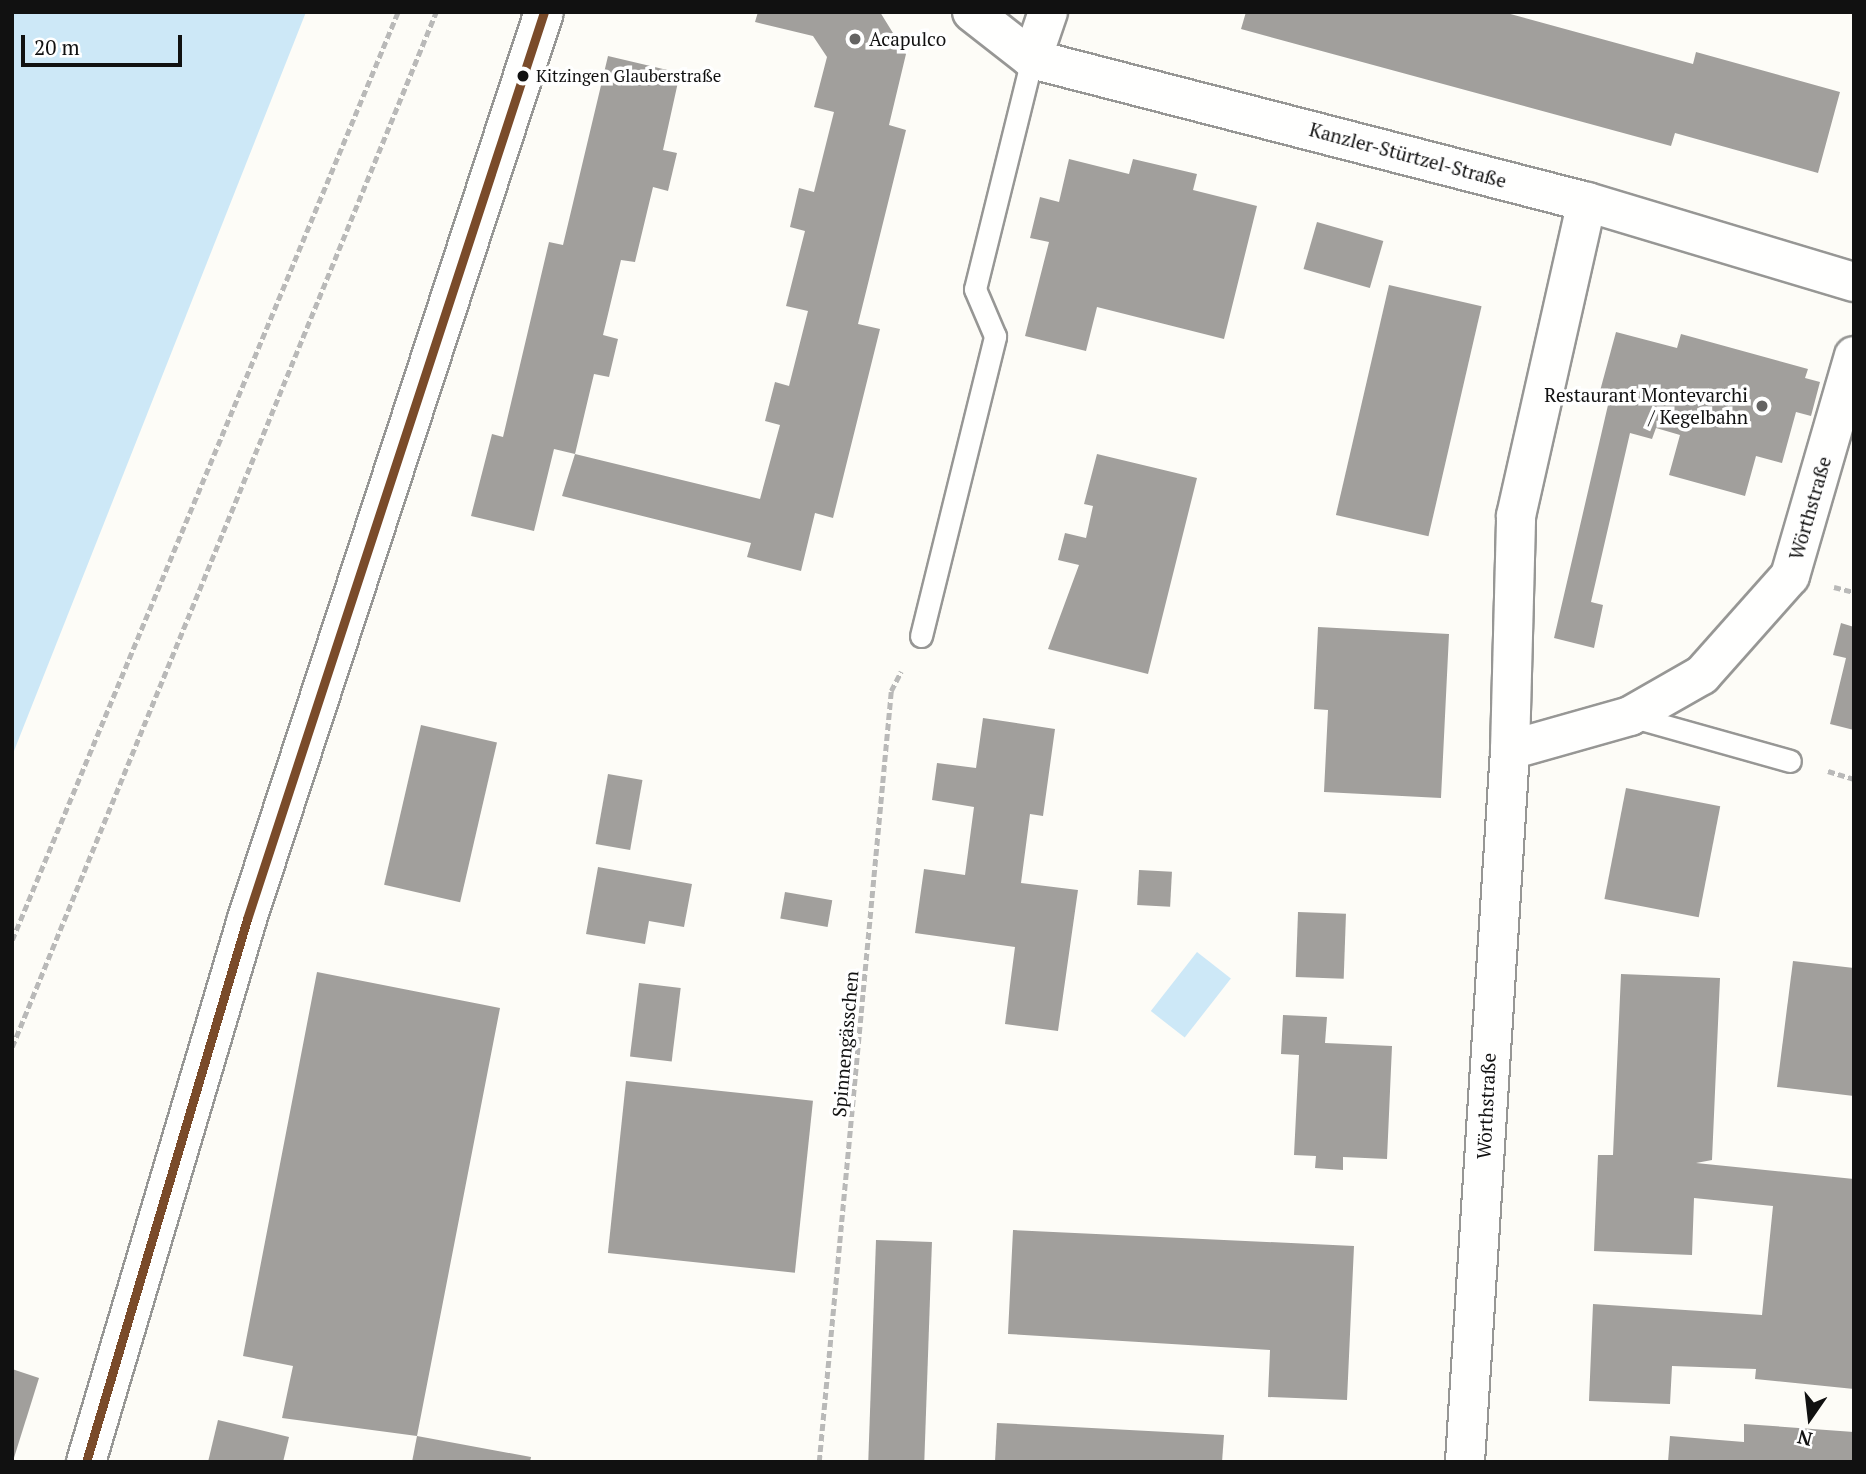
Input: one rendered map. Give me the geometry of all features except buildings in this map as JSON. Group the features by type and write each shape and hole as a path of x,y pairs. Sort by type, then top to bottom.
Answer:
{"street":[{"path":"86,1462 251,905 544,12"},
{"name":"Kanzler-Stürtzel-Straße","path":"972,12 1032,59 1587,202 1854,282"},
{"path":"1032,59 1048,12"},
{"name":"Wörthstraße","path":"1465,1462 1510,750 1516,516 1587,202"},
{"name":"Wörthstraße","path":"1510,750 1630,716 1702,675 1790,576 1854,356"}],"lane":[{"path":"920,636 995,336 975,289 1032,59"},
{"path":"1630,716 1790,761"}],"path":[{"path":"12,940 398,12"},
{"path":"12,1047 436,12"},
{"name":"Spinnengässchen","path":"819,1462 891,691 920,636"}],"water":[{"path":"12,12 306,12 12,756"},
{"path":"1197,952 1231,978 1185,1038 1151,1011"}],"transit line":[{"path":"86,1462 247,919 544,12"}],"place":[{"name":"Acapulco","path":"855,39"},
{"name":"Kitzingen Glauberstraße","path":"523,76"},
{"name":"Restaurant Montevarchi / Kegelbahn","path":"1762,406"}]}
